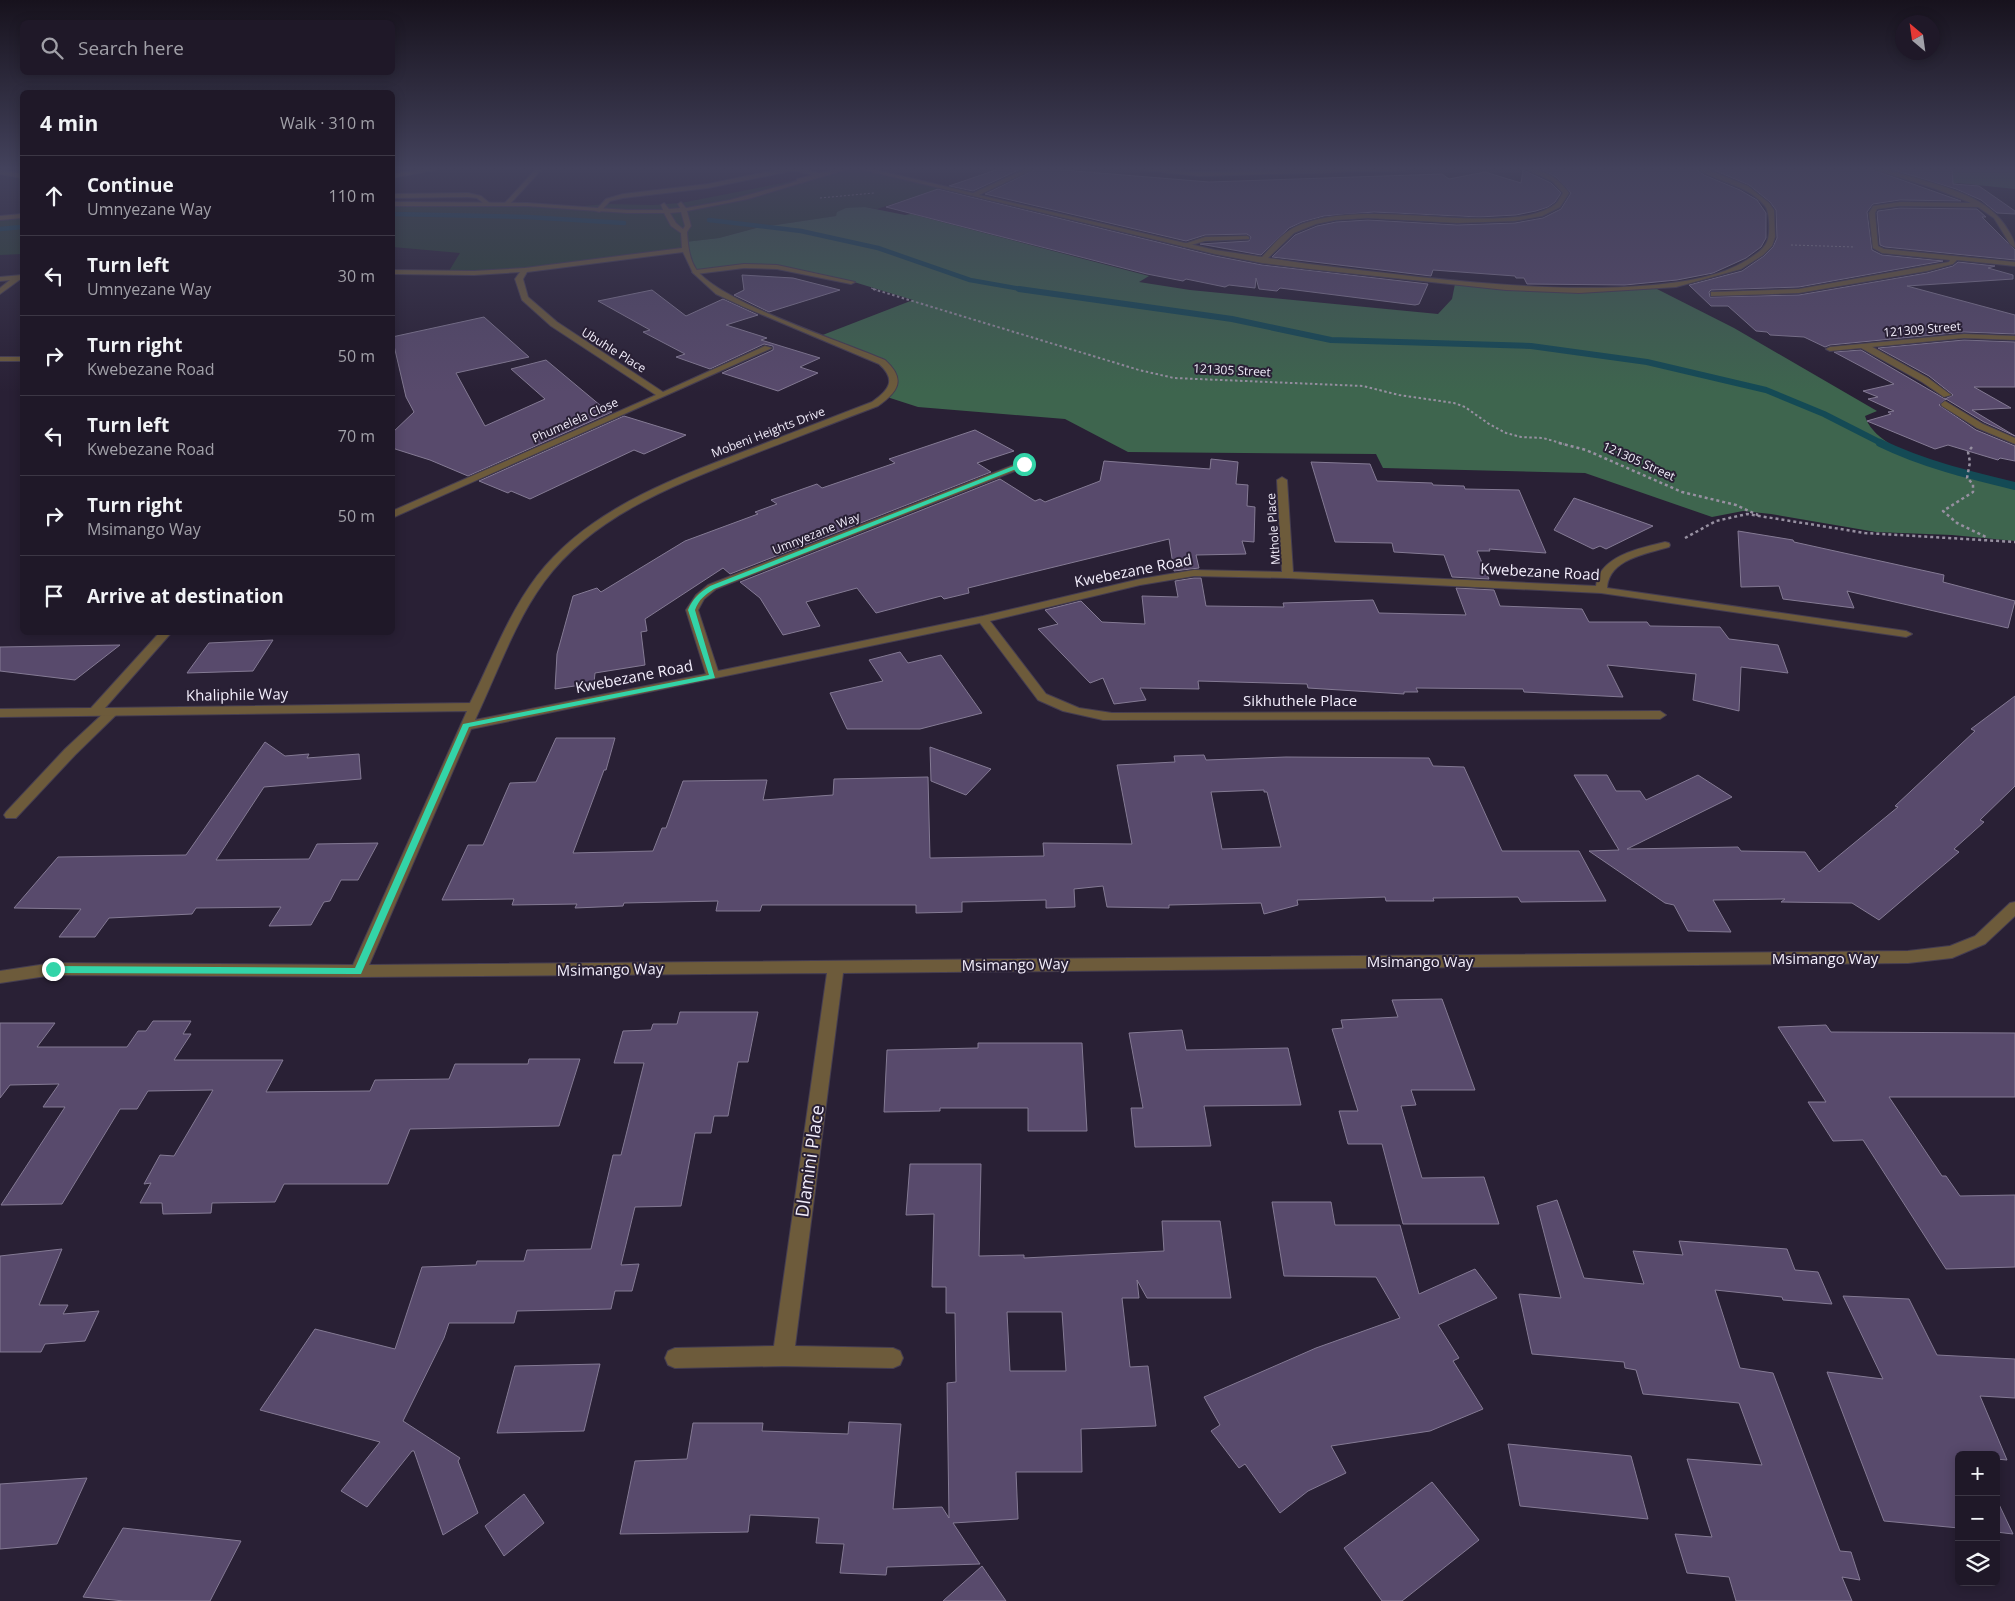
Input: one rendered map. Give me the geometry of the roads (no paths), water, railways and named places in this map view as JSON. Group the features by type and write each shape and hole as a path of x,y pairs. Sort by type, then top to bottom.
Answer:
{"street":[{"name":"Mobeni Heights Drive","path":"474,707 525,601 552,566 581,539 613,515 644,496 673,482 875,404 886,397 894,385 894,376 890,368 882,362 712,288 690,263 685,243"},
{"path":"1174,243 1262,261 1506,288 1556,290 1624,289 1676,285 1724,273 1753,260 1769,246 1770,243"},
{"path":"1184,245 1192,243"},
{"path":"1262,261 1279,243"},
{"path":"1875,243 1876,247 1882,251 2015,264"},
{"path":"395,272 474,273 525,270 686,250"},
{"path":"1714,294 1799,291 1927,269 1951,263 1955,259"},
{"path":"696,272 744,266 777,267 851,282"},
{"name":"Ubuhle Place","path":"525,270 519,279 525,298 554,324 662,395"},
{"path":"0,279 20,278"},
{"path":"0,292 20,278"},
{"name":"121309 Street","path":"1830,349 1964,336 2015,338"},
{"path":"1864,346 1925,380 1946,400 1980,426 2015,441"},
{"name":"Phumelela Close","path":"395,513 768,348"},
{"path":"0,360 20,359"},
{"name":"Umnyezane Way","path":"713,676 692,610 695,600 712,587 1024,464"},
{"name":"Mthole Place","path":"1282,480 1288,575"},
{"path":"1600,590 1600,581 1606,570 1620,560 1665,545"},
{"name":"Kwebezane Road","path":"466,726 983,619 1173,575 1217,572 1600,590 1906,634"},
{"name":"Sikhuthele Place","path":"983,619 1042,697 1052,703 1088,715 1660,715"},
{"path":"93,712 164,635"},
{"path":"358,971 474,707"},
{"name":"Khaliphile Way","path":"0,714 474,707"},
{"path":"11,815 70,752 112,712"},
{"name":"Msimango Way","path":"0,977 53,969 358,971 1908,958 1952,952 1980,940 2015,907"},
{"name":"Dlamini Place","path":"783,1356 836,966"},
{"path":"674,1358 783,1356 894,1358"}],"waterway":[{"path":"854,243 878,248 970,280 1026,290"},
{"path":"1019,289 1026,290"},
{"path":"1026,290 1232,319 1331,340 1531,346 1647,362 1766,390 1824,414 1883,444"},
{"path":"1880,443 1929,463 2015,486"}]}
